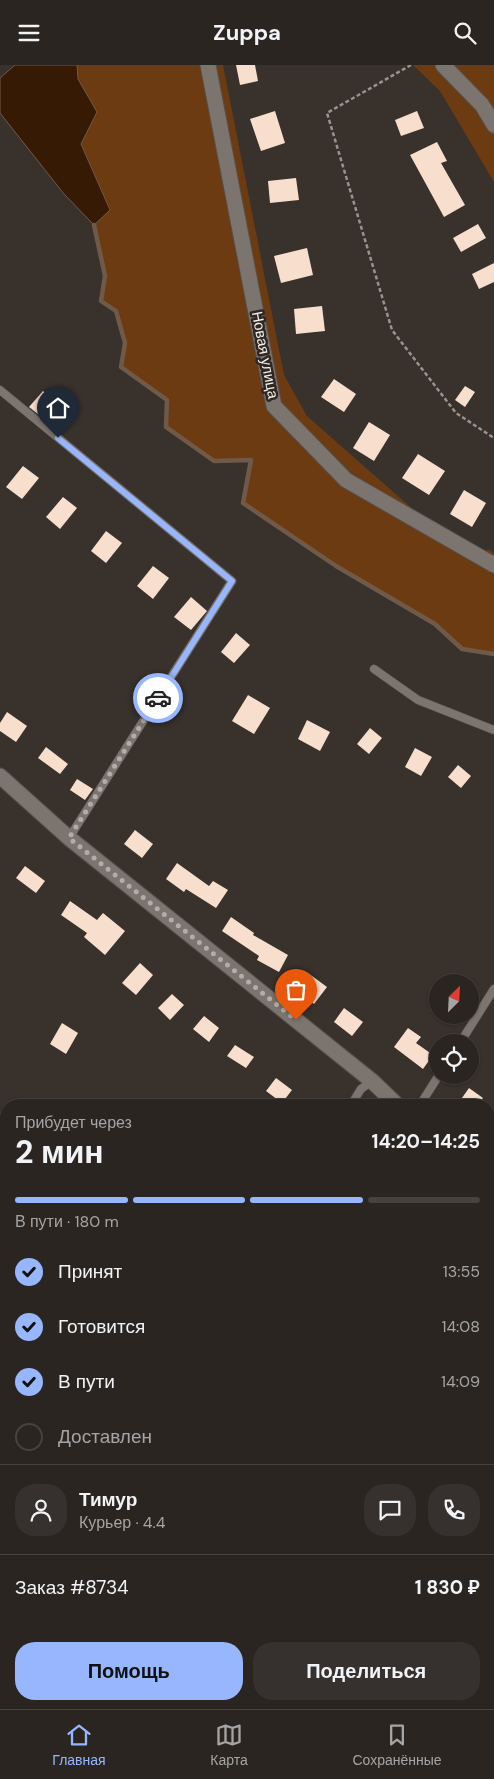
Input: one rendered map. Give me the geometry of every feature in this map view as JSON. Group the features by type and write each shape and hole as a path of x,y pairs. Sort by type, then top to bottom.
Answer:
{"street":[{"name":"Новая улица","path":"208,65 274,407 346,480 494,565"},
{"path":"443,65 482,105 494,125"},
{"path":"0,776 69,838 372,1081 391,1099"}],"lane":[{"path":"0,391 232,581 69,838"},
{"path":"374,669 418,700 494,730"},
{"path":"466,1034 494,989"},
{"path":"354,1099 361,1089 372,1081"},
{"path":"424,1099 433,1084"}],"path":[{"path":"411,65 327,113 392,330 456,413 494,438"}],"shaded area":[{"path":"15,65 77,65 78,79 97,112 81,144 110,210 94,225 64,194 0,113 0,78"},
{"path":"77,65 223,65 284,375 307,416 424,519 482,558 488,549 494,553 494,654 462,649 435,624 336,566 243,503 251,461 214,461 166,427 167,400 121,367 125,343 116,311 101,301 105,276 94,225 110,209 81,144 97,112 78,79"},
{"path":"413,65 494,65 494,182 440,91"}],"building":[{"path":"236,65 255,65 258,81 240,85"},
{"path":"275,111 285,143 261,151 250,119"},
{"path":"417,111 424,128 401,136 395,120"},
{"path":"437,142 447,161 441,163 465,205 444,217 410,155"},
{"path":"296,178 299,200 270,203 268,181"},
{"path":"478,224 486,238 461,252 453,238"},
{"path":"307,248 313,275 281,283 274,256"},
{"path":"494,263 494,282 479,289 472,274"},
{"path":"322,306 325,331 296,334 294,309"},
{"path":"334,379 356,394 344,412 321,397"},
{"path":"465,386 475,392 465,407 455,400"},
{"path":"43,391 57,402 43,418 29,407"},
{"path":"369,422 390,435 374,461 353,448"},
{"path":"418,454 445,471 429,495 402,478"},
{"path":"23,466 39,478 22,499 6,487"},
{"path":"464,490 486,503 472,527 450,514"},
{"path":"63,497 77,508 60,529 46,517"},
{"path":"106,531 122,543 106,563 91,551"},
{"path":"153,566 169,578 153,599 137,586"},
{"path":"191,597 207,611 191,630 174,617"},
{"path":"236,633 250,645 234,663 221,652"},
{"path":"248,695 270,708 254,734 232,721"},
{"path":"7,712 27,726 16,742 0,731 0,723"},
{"path":"307,720 330,732 320,751 298,739"},
{"path":"370,728 382,738 369,754 357,744"},
{"path":"46,747 68,764 60,774 38,758"},
{"path":"415,748 432,757 421,776 405,767"},
{"path":"458,765 471,776 461,788 448,777"},
{"path":"77,779 93,789 85,800 70,790"},
{"path":"135,830 153,844 142,858 124,844"},
{"path":"177,863 209,886 213,881 228,890 216,908 186,889 184,892 166,879"},
{"path":"25,866 45,881 36,893 16,878"},
{"path":"70,901 97,920 103,913 125,931 105,955 84,937 87,933 61,915"},
{"path":"231,917 254,933 253,935 288,955 279,972 257,960 259,956 222,931"},
{"path":"140,963 153,975 136,995 122,983"},
{"path":"308,973 327,987 314,1004 295,990"},
{"path":"172,994 184,1005 170,1020 158,1008"},
{"path":"344,1008 363,1022 352,1036 334,1022"},
{"path":"204,1016 219,1028 209,1042 193,1029"},
{"path":"62,1023 78,1033 66,1054 50,1044"},
{"path":"408,1028 421,1037 416,1043 429,1052 429,1061 423,1069 394,1047"},
{"path":"235,1045 254,1057 246,1068 227,1056"},
{"path":"276,1078 292,1090 285,1099 277,1099 266,1091"},
{"path":"469,1088 483,1098 482,1099 461,1099"}],"waterway":[{"path":"94,225 105,276 101,301 116,311 125,343 121,367 167,400 166,427 214,461 251,460 243,503 336,566 435,624 462,649 494,654"}],"way so far":[{"path":"158,698 69,838 296,1020"}],"route":[{"path":"58,438 232,581 158,698"}]}
